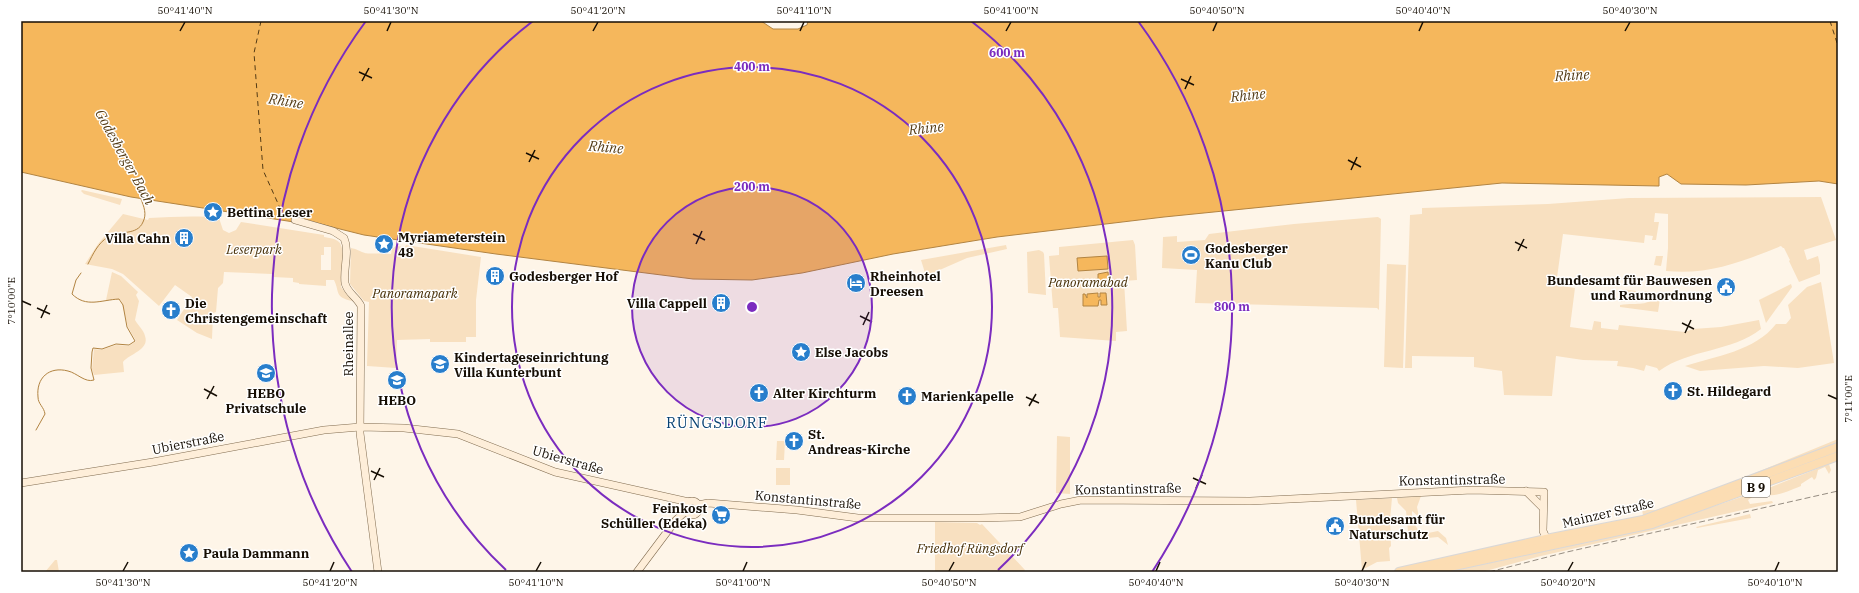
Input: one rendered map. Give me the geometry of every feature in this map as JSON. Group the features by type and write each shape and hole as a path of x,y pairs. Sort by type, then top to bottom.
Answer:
{"main road":[{"name":"Rheinallee","path":"295,220 326,228 340,234 346,245 346,285 350,292 359,301 362,313 360,427 378,572"},
{"path":"348,428 360,412"},
{"name":"Ubierstraße","path":"21,483 147,463 315,432 360,427 417,428 458,434 555,472 675,499 687,506"},
{"name":"Mainzer Straße","path":"1400,572 1543,538 1643,520 1838,447"},
{"name":"Mainzer Straße","path":"1426,572 1555,546 1652,524 1838,456"},
{"name":"Konstantinstraße","path":"687,506 692,515 696,513 699,507 716,505 797,510 858,518 1010,518 1081,500 1250,501 1472,490 1544,492 1542,507"},
{"path":"1525,491 1542,507 1543,538 1533,550"},
{"path":"637,572 687,506 694,502 699,507"},
{"path":"1543,538 1555,546"}],"green space":[{"path":"81,191 122,199 120,205 84,194"},
{"path":"1821,197 1836,240 1804,250 1807,260 1818,256 1820,274 1799,282 1784,248 1781,246 1725,266 1697,271 1666,271 1668,214 1655,213 1654,222 1659,222 1656,240 1652,240 1653,236 1645,235 1644,243 1563,234 1556,285 1575,288 1570,327 1592,330 1594,321 1601,322 1601,328 1618,330 1619,325 1685,332 1693,329 1721,327 1759,320 1761,329 1750,337 1724,347 1684,358 1659,371 1657,368 1646,365 1644,371 1617,366 1618,361 1583,360 1556,356 1552,396 1504,395 1502,371 1474,367 1474,357 1412,356 1412,368 1405,368 1410,215 1422,214 1422,208 1548,204 1629,198"},
{"name":"Leserpark","path":"123,214 148,220 149,218 184,216 219,218 223,230 229,233 236,230 241,222 324,235 324,237 332,238 339,242 341,246 343,264 341,287 352,301 342,298 338,294 334,280 326,280 326,286 299,284 293,282 293,278 273,277 272,274 224,272 223,283 218,288 216,312 213,313 212,339 197,333 177,320 192,297 175,285 159,306 123,274 112,269 85,264 98,244","holes":["324,247 331,247 331,270 321,270 321,255 324,255"]},
{"path":"1378,217 1381,219 1379,310 1377,308 1195,303 1197,270 1162,268 1163,237 1177,236 1177,242 1205,240 1209,234 1294,224"},
{"name":"Panoramabad","path":"1133,240 1135,245 1137,280 1124,281 1127,331 1116,332 1116,341 1060,337 1058,308 1053,308 1049,256 1059,255 1059,247"},
{"name":"Panoramapark","path":"406,245 481,257 476,300 476,337 466,337 466,342 430,342 430,339 397,340 396,368 367,366 369,302 364,301 350,284 351,248 363,253 391,254 392,249 396,246 405,247"},
{"path":"1006,245 1007,249 967,258 926,276 921,260"},
{"path":"1039,250 1044,254 1046,295 1028,293 1027,252"},
{"path":"1656,256 1663,256 1661,266 1654,265"},
{"path":"1387,264 1406,265 1403,368 1384,367"},
{"path":"112,272 121,276 138,292 136,295 139,301 135,320 143,332 146,341 142,348 123,362 124,372 94,375 92,369 94,349 101,350 116,345 129,346 136,341 128,327 121,300 106,300"},
{"path":"1821,282 1834,363 1798,368 1764,366 1700,371 1685,366 1746,347 1757,341 1776,324 1786,324 1791,318 1788,305 1807,287"},
{"path":"1791,284 1792,287 1766,323 1759,300"},
{"path":"1622,289 1636,291 1635,294 1644,295 1645,291 1656,293 1645,300 1633,299 1621,302"},
{"path":"1654,299 1660,299 1658,312 1620,307 1620,305 1641,304"},
{"path":"1057,436 1070,437 1070,494 1056,493"},
{"path":"1838,439 1838,444 1677,506 1649,516 1643,515 1642,510 1661,510 1677,505"},
{"path":"777,441 785,441 784,460 776,460"},
{"path":"1829,464 1831,470 1829,474 1825,467 1818,470 1814,480 1812,477 1801,484 1801,486 1787,492 1776,495 1761,494 1761,491"},
{"path":"776,468 790,468 790,485 776,485"},
{"path":"1750,494 1754,496 1748,500 1750,504 1772,501 1773,503 1541,556 1482,572 1447,572 1644,530"},
{"path":"1421,496 1417,507 1419,517 1412,511 1412,520 1407,520 1406,511 1398,503 1397,498"},
{"path":"1392,498 1390,520 1391,546 1389,548 1390,561 1377,562 1362,570 1356,500"},
{"path":"1750,514 1751,518 1696,527"},
{"path":"1413,521 1418,530 1426,533 1427,538 1409,540 1407,522"},
{"name":"Friedhof Rüngsdorf","path":"935,522 982,524 1025,570 1023,572 935,572"},
{"path":"1438,531 1446,538 1448,545 1438,537 1428,538 1428,533"},
{"path":"55,560 57,560 59,572 45,572"}],"water":[{"name":"Rhine","path":"21,21 761,21 773,29 798,29 807,25 808,21 1838,21 1838,184 1819,181 1746,185 1681,184 1667,174 1659,177 1659,186 1502,183 1164,217 997,237 893,254 802,273 752,280 693,279 496,254 364,235 296,218 294,222 131,197 21,172"},
{"path":"1107,256 1108,269 1078,271 1077,258"},
{"path":"1108,272 1109,283 1098,283 1098,274"},
{"path":"1098,293 1098,297 1100,297 1100,293 1106,293 1107,305 1101,305 1101,300 1099,300 1098,306 1083,306 1083,294 1085,294 1087,298 1087,294"}],"waterway":[{"name":"Godesberger Bach","path":"88,264 96,249 104,239 113,235 132,231 140,226 143,222 145,213 141,199"},
{"name":"Godesberger Bach","path":"36,430 45,414 38,399 39,384 45,375 55,370 61,370 71,372 87,380 94,380 91,368 93,348 102,349 116,344 129,345 135,341 127,327 123,305 119,299 88,302 83,301 72,294 76,280 81,273"}],"ferry route":[{"path":"261,21 254,53 263,170 280,208 293,218"},
{"path":"1830,21 1838,46"}],"railway":[{"path":"1489,572 1567,552 1838,491"}],"place":[{"name":"Bettina Leser","path":"213,212"},
{"name":"Villa Cahn","path":"184,238"},
{"name":"Myriameterstein 48","path":"384,244"},
{"name":"Godesberger Kanu Club","path":"1191,255"},
{"name":"Godesberger Hof","path":"495,276"},
{"name":"Rheinhotel Dreesen","path":"856,283"},
{"name":"Bundesamt für Bauwesen und Raumordnung","path":"1726,287"},
{"name":"Villa Cappell","path":"721,303"},
{"name":"Die Christengemeinschaft","path":"171,310"},
{"name":"Else Jacobs","path":"801,352"},
{"name":"Kindertageseinrichtung Villa Kunterbunt","path":"440,364"},
{"name":"HEBO Privatschule","path":"266,373"},
{"name":"HEBO","path":"397,380"},
{"name":"St. Hildegard","path":"1673,391"},
{"name":"Alter Kirchturm","path":"759,393"},
{"name":"Marienkapelle","path":"907,396"},
{"name":"St. Andreas-Kirche","path":"794,441"},
{"name":"Feinkost Schüller (Edeka)","path":"721,515"},
{"name":"Bundesamt für Naturschutz","path":"1335,526"},
{"name":"Paula Dammann","path":"189,553"}],"district":[{"name":"RÜNGSDORF","path":"717,422"}]}
